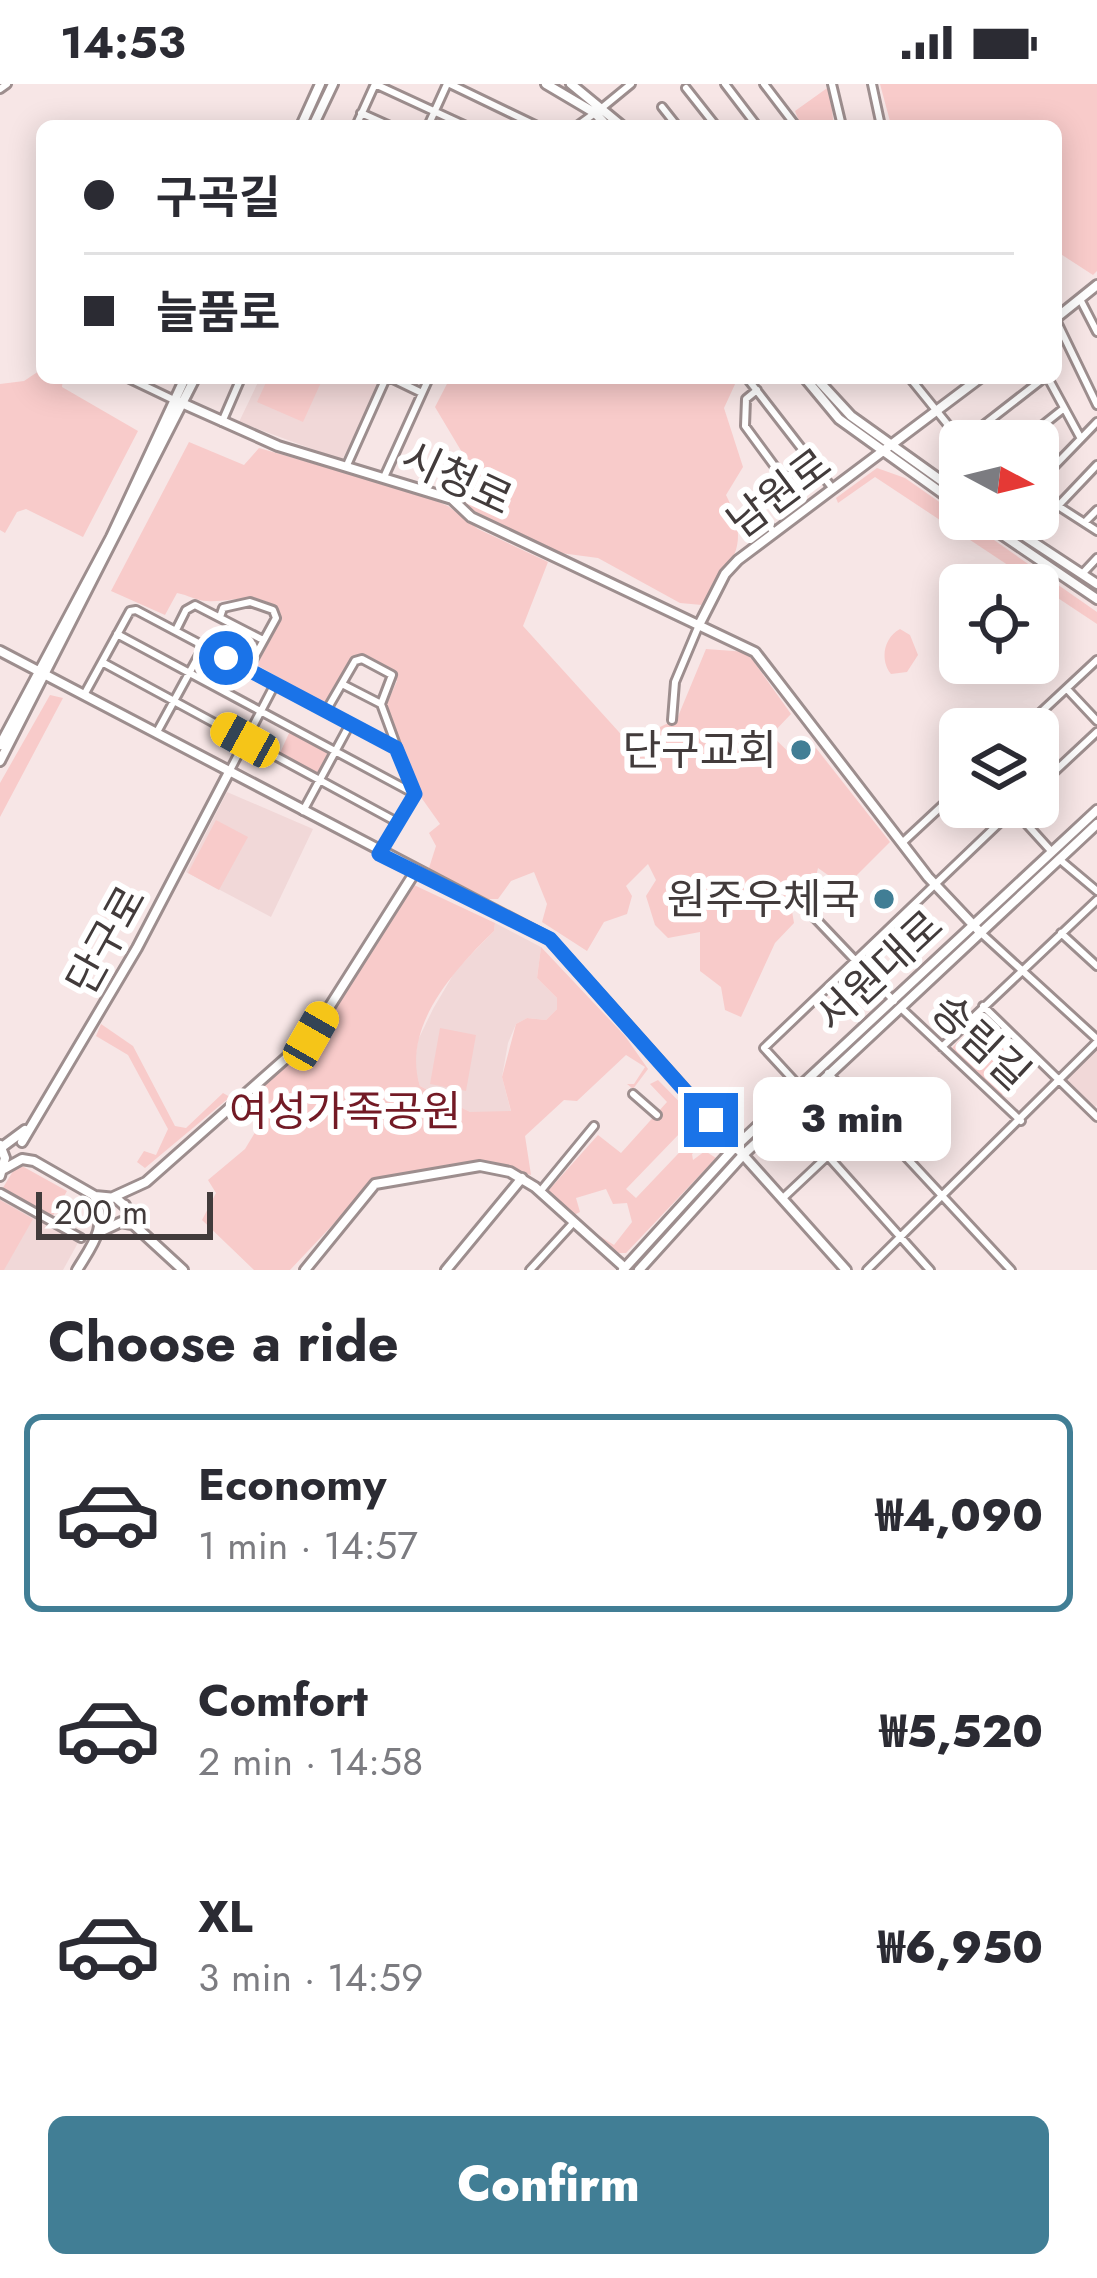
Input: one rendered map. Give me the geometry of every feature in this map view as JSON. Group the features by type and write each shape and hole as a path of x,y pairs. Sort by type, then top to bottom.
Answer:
{"street":[{"path":"304,120 320,84"},
{"path":"316,120 333,84"},
{"path":"359,120 375,84 452,120"},
{"path":"431,120 448,84 528,120"},
{"path":"546,84 613,120"},
{"path":"572,84 604,120"},
{"path":"585,120 631,84"},
{"path":"725,84 752,120"},
{"path":"764,84 791,120"},
{"path":"832,84 841,120"},
{"path":"872,84 880,120"},
{"path":"686,88 711,120"},
{"path":"662,106 672,120"},
{"path":"362,113 377,120"},
{"path":"521,120 524,117"},
{"path":"1062,314 1097,285"},
{"path":"1080,299 1097,332"},
{"path":"1062,332 1097,406"},
{"path":"141,384 179,402"},
{"path":"179,402 184,384"},
{"path":"0,760 191,384"},
{"path":"221,422 238,384"},
{"path":"346,465 385,384"},
{"path":"402,384 422,393"},
{"path":"385,475 426,384"},
{"path":"752,384 833,490"},
{"name":"남원로","path":"810,384 839,419 939,482"},
{"name":"남원로","path":"822,384 887,451 939,490"},
{"path":"916,384 942,420"},
{"path":"887,451 972,384"},
{"path":"990,420 1038,384"},
{"path":"1049,384 1080,437"},
{"path":"757,390 746,399 745,426 784,479"},
{"name":"시청로","path":"179,402 278,446 452,499 471,517 699,626"},
{"path":"1049,420 1063,409"},
{"path":"1059,460 1097,422"},
{"name":"남원로","path":"672,720 675,682 724,574 887,451"},
{"path":"774,533 753,502 810,460"},
{"path":"1059,505 1097,465"},
{"path":"1059,507 1097,531"},
{"path":"1085,522 1097,510"},
{"path":"1010,540 1097,599"},
{"path":"1036,540 1097,584"},
{"path":"1082,574 1097,558"},
{"path":"220,617 223,608 250,602 273,610 275,618 248,670"},
{"path":"176,630 186,610 195,605 263,640"},
{"path":"84,695 130,610 396,748"},
{"name":"서원대로","path":"699,626 755,652 774,670 935,885 1022,970"},
{"path":"117,634 415,794"},
{"path":"156,734 204,646"},
{"path":"0,651 379,854 550,939 845,1270"},
{"path":"326,711 362,659 392,675 381,704 415,794"},
{"path":"1046,708 1097,660"},
{"path":"102,662 397,822"},
{"path":"0,745 43,672"},
{"path":"343,683 381,704"},
{"path":"228,774 274,684"},
{"path":"1067,688 1097,721"},
{"path":"302,813 350,724"},
{"path":"1059,767 1097,732"},
{"name":"단구로","path":"10,1152 137,948 228,774"},
{"path":"379,854 415,794"},
{"path":"902,843 939,809"},
{"name":"서원대로","path":"638,1270 739,1151 828,1073 1097,810"},
{"name":"서원대로","path":"1056,855 1097,824"},
{"path":"800,1086 764,1048 993,828"},
{"path":"942,1047 1097,895 1032,828"},
{"path":"101,1214 109,1199 127,1192 311,1036 415,872"},
{"name":"송림길","path":"814,917 897,1004 1021,1121"},
{"path":"1061,933 1097,966"},
{"name":"송림길","path":"867,1270 1097,1041 1022,970"},
{"name":"서원대로","path":"522,1178 624,1269 800,1086 897,1004"},
{"name":"송림길","path":"983,1006 1097,1117"},
{"path":"828,1073 1011,1270"},
{"path":"633,1094 657,1115"},
{"path":"783,1198 868,1117"},
{"path":"544,1188 594,1126"},
{"path":"10,1152 126,1209"},
{"path":"827,1155 930,1270"},
{"path":"305,1270 375,1184 480,1166 522,1178 446,1270"},
{"path":"127,1192 126,1209 133,1224 183,1270"},
{"path":"1,1193 81,1238"},
{"path":"95,1196 100,1233"},
{"path":"77,1270 100,1233 117,1223 126,1209"},
{"path":"101,1214 117,1223 133,1224"},
{"path":"530,1270 574,1222"}],"shaded area":[{"path":"257,384 381,384 342,460 239,422"},
{"path":"227,792 313,829 271,917 186,872"},
{"path":"495,923 541,947 537,978 557,998 557,1009 546,1020 527,1018 516,1024 502,1077 511,1112 470,1112 420,1086 414,1066 418,1040 433,1009 456,970 494,931"},
{"path":"1097,1045 1097,1105 1094,1108 1064,1079"},
{"path":"0,1196 79,1241 63,1270 0,1270"}],"green space":[{"path":"880,84 1097,84 1097,271 1093,275 1062,255 1062,120 890,120"},
{"path":"830,86 833,120 799,120 795,111"},
{"path":"36,373 36,384 62,384 138,431 83,537 26,509 17,512 5,533 0,530 0,384 24,381"},
{"path":"265,384 320,384 303,422 257,402"},
{"path":"447,384 735,384 724,408 743,467 726,495 738,541 730,564 702,605 680,603 598,558 553,552 481,518 457,493 466,459 435,407"},
{"path":"189,442 244,465 259,448 419,494 548,562 523,626 628,742 677,719 706,649 747,652 791,714 771,735 800,763 816,748 890,842 845,887 818,868 807,915 785,900 781,889 779,901 792,911 794,923 775,943 741,1017 725,1010 721,987 700,971 700,932 668,938 655,925 646,896 656,880 648,864 626,886 632,896 627,914 604,922 587,951 542,922 547,904 534,872 511,881 498,899 488,899 429,868 436,846 429,833 440,824 418,793 386,705 397,681 364,657 352,660 328,706 257,665 282,618 268,602 249,598 203,601 177,593 165,615 111,591"},
{"path":"877,468 905,478 939,502 939,519 875,477 838,503 836,498"},
{"path":"970,540 994,540 1028,564 1006,564"},
{"path":"1059,585 1097,612 1097,624 1059,599"},
{"path":"900,629 910,635 918,655 907,672 891,674 885,650"},
{"path":"50,695 63,698 0,817 0,783"},
{"path":"290,731 329,753 319,777 279,755"},
{"path":"216,820 248,837 219,890 188,873"},
{"name":"여성가족공원","path":"414,885 495,923 494,931 448,981 425,1021 416,1064 420,1086 470,1112 511,1111 502,1077 516,1024 527,1018 546,1020 557,1009 557,998 537,978 541,947 625,1036 648,1069 633,1089 627,1084 634,1084 645,1067 626,1055 577,1101 564,1100 525,1136 531,1175 480,1164 375,1180 290,1270 254,1270 202,1220 216,1193 208,1180 245,1149 271,1106 258,1091 318,1036"},
{"path":"984,1014 1034,1063 1001,1096 952,1048"},
{"path":"101,1024 133,1046 175,1126 186,1128 223,1093 230,1097 145,1168 137,1162 144,1151 156,1155 168,1129 128,1055 96,1036"},
{"path":"440,1028 476,1035 466,1091 430,1084"},
{"path":"658,1080 705,1128 687,1136 681,1132 626,1189 636,1198 695,1136 705,1142 692,1154 693,1160 705,1151 716,1158 626,1253 617,1253 590,1230 614,1245 632,1222 627,1203 613,1204 606,1189 576,1198 580,1212 574,1215 547,1192 598,1135 621,1153 667,1102 650,1084"},
{"path":"22,1166 67,1191 51,1219 1,1191 13,1171"},
{"path":"0,1200 33,1219 4,1270 0,1270"}],"place":[{"name":"단구교회","path":"801,750"},
{"name":"원주우체국","path":"884,899"}],"route":[{"path":"226,658 396,748 415,794 379,854 550,939 711,1120"}]}
